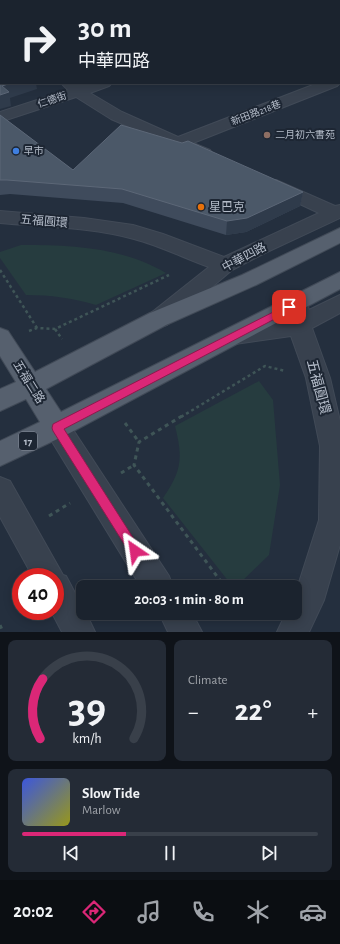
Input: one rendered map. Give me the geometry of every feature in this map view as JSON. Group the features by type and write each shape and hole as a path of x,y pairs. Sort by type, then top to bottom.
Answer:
{"main road":[{"name":"中華四路","path":"0,401 32,386 158,319 249,280 340,235"},
{"path":"57,428 235,335 298,314 340,280"},
{"name":"五福二路","path":"0,337 57,428"},
{"name":"17","path":"0,454 57,428"}],"street":[{"name":"仁德街","path":"0,117 74,87 96,84"},
{"name":"新田路218巷","path":"179,142 329,84"},
{"path":"74,87 122,120 179,142 222,162"},
{"path":"264,181 337,212"},
{"name":"中華四路","path":"158,319 225,265 260,247 337,212"},
{"name":"五福圓環","path":"0,217 100,226 133,232 171,244 225,265"},
{"path":"298,314 340,303"},
{"name":"五福圓環","path":"293,632 309,600 333,520 333,446 318,378 298,314"},
{"path":"57,428 154,580"},
{"path":"0,490 44,568"},
{"path":"64,604 79,632"},
{"path":"178,620 186,632"}],"path":[{"path":"0,270 37,328 55,329 174,272"},
{"path":"24,530 134,466 139,442 265,366"},
{"path":"134,466 220,580"},
{"path":"0,625 3,632"}],"green space":[{"path":"21,245 96,249 132,258 149,264 166,273 96,305 61,297 26,295 0,258 0,252"},
{"path":"259,381 273,400 280,485 269,555 243,580 227,580 163,498 174,479 179,464 180,455 175,426"}],"building":[{"path":"0,84 8,84 2,86 9,92 0,95"},
{"path":"0,115 73,170 121,125 182,143 188,141 303,192 247,218 227,221 122,189 0,180"}],"place":[{"name":"二月初六書苑","path":"267,135"},
{"name":"早市","path":"16,151"},
{"name":"星巴克","path":"201,207"}],"route":[{"path":"135,551 57,428 289,307"}]}
